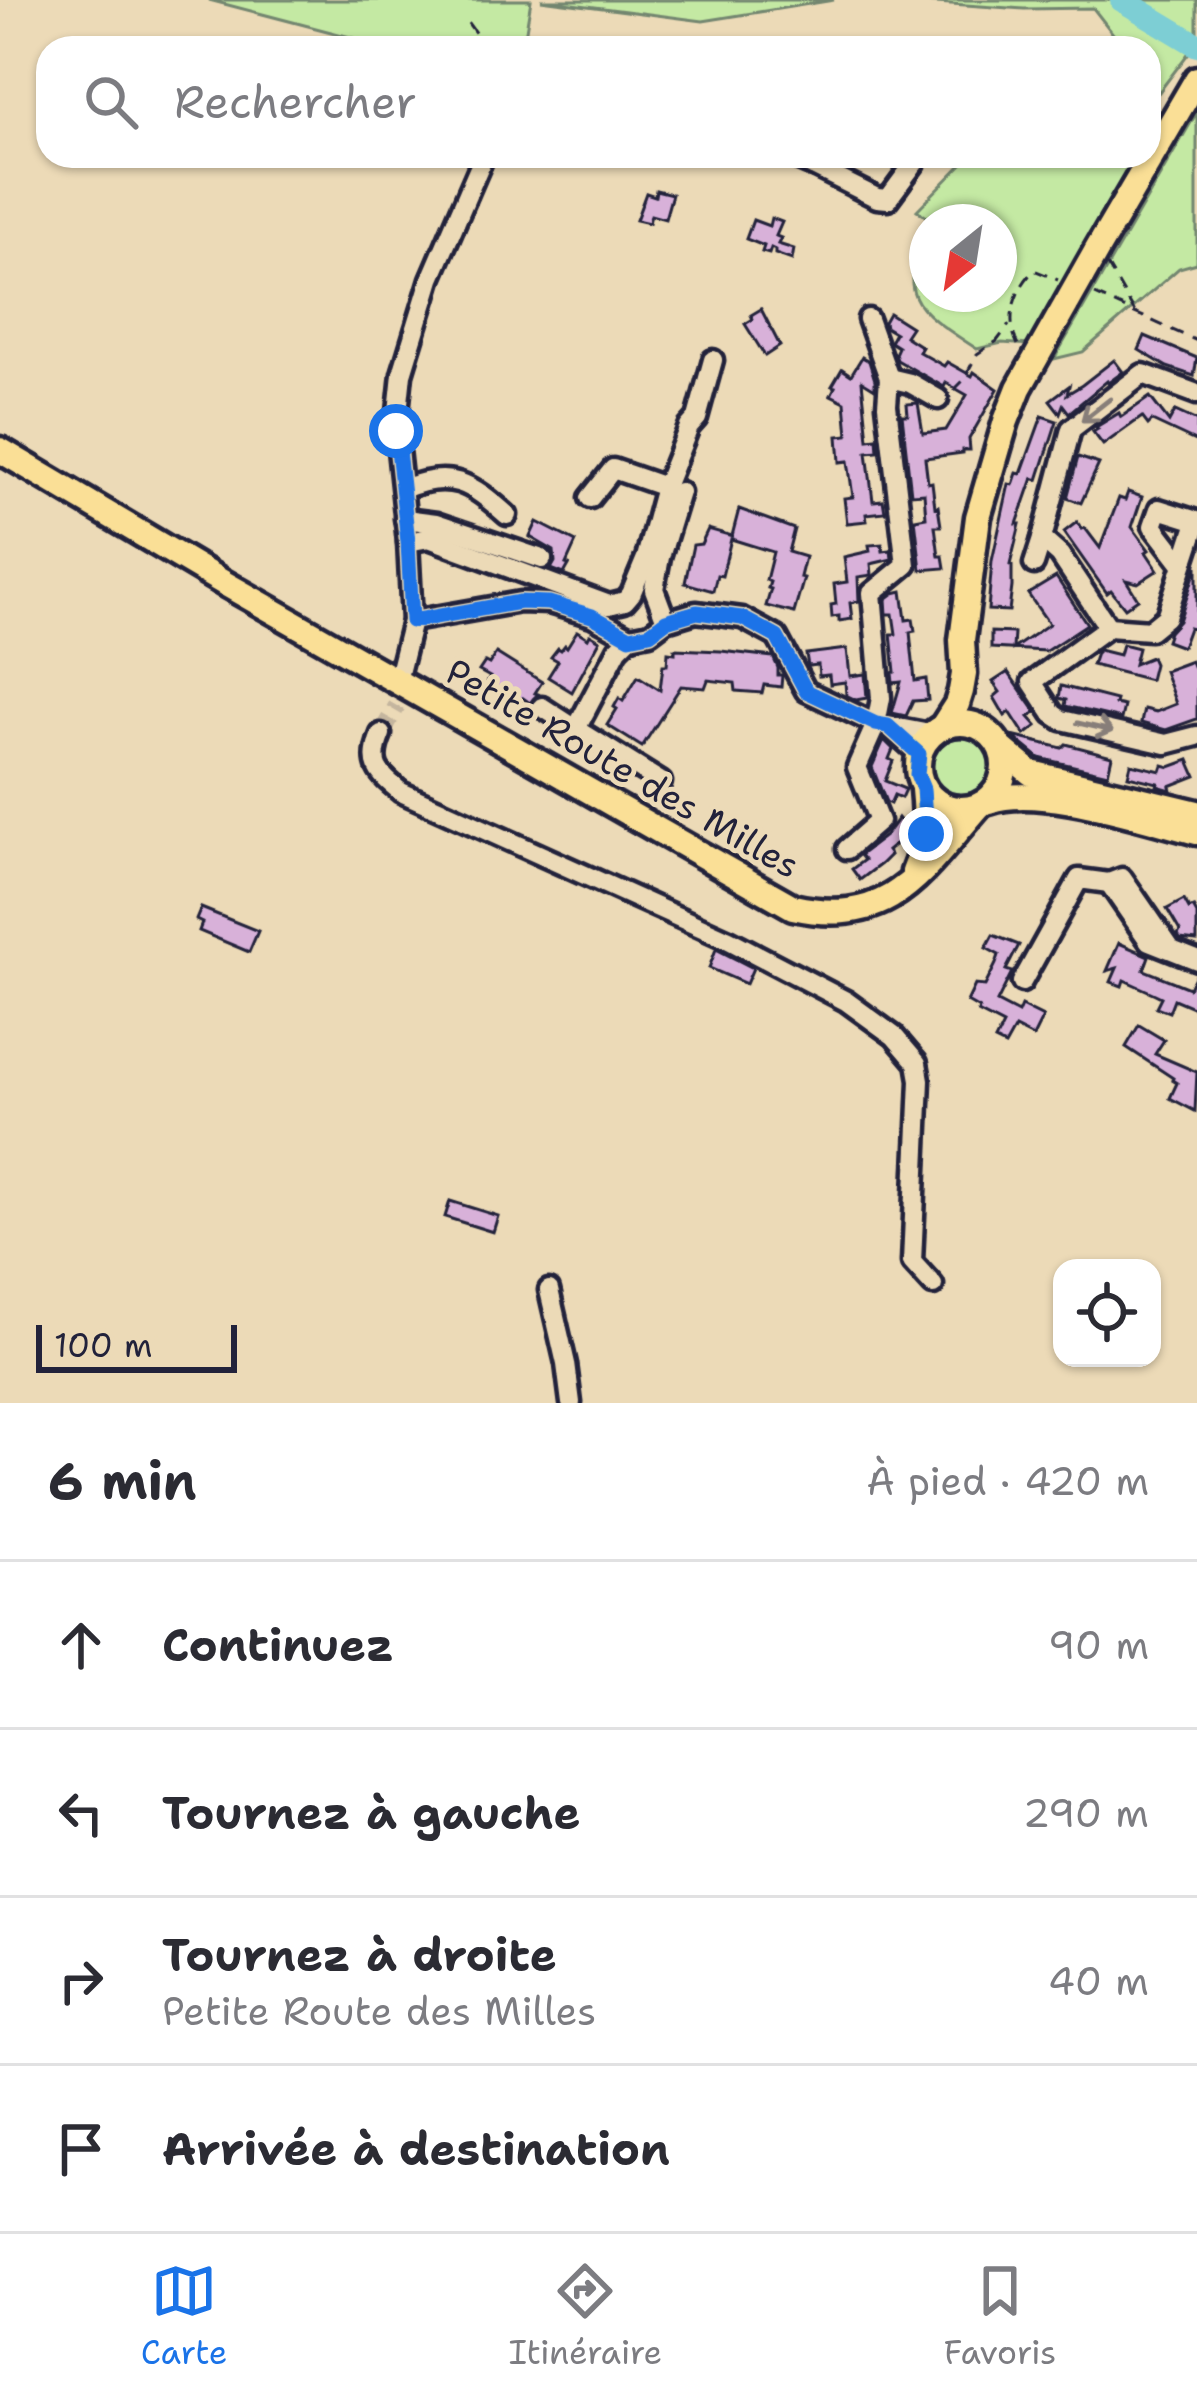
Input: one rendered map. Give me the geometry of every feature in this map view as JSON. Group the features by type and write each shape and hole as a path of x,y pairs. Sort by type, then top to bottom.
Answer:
{"main road":[{"path":"1161,139 1197,79"},
{"path":"984,804 1001,785 1005,765 964,674 962,640 978,517 1006,421 1038,354 1144,168"},
{"name":"Petite Route des Milles","path":"0,450 400,691 794,907 842,914 889,898 908,885 984,804"},
{"path":"908,885 926,834 923,789 917,774 931,738 957,704 964,674"},
{"path":"931,738 959,722 980,727 1031,772 1197,813"},
{"path":"923,789 938,804 960,810 1003,796 1036,796 1197,832"}],"street":[{"path":"400,691 412,621 396,431 402,374 431,279 479,168"},
{"path":"829,168 877,198 888,199 911,168"},
{"path":"847,849 879,821 857,767 882,725 872,593 906,565 887,404 889,378 868,319"},
{"path":"666,621 654,589 689,427 698,418 713,360"},
{"path":"1034,563 1071,429 1143,374 1197,394"},
{"path":"889,378 910,382 938,399"},
{"path":"590,498 613,469 673,490"},
{"path":"403,489 427,479 449,480 476,488 507,514"},
{"path":"408,542 429,538 609,605 625,602 673,490"},
{"path":"1182,564 1153,526 1159,509 1197,522 1166,617 1140,632 1108,627 1032,682 1062,720 1166,744 1197,736"},
{"path":"405,519 436,523 542,559"},
{"path":"1042,539 1060,555 1108,627"},
{"path":"412,621 520,602 549,603 592,616 630,637"},
{"path":"576,729 618,649 630,637 697,612 742,618 777,637 806,691 882,725 931,738"},
{"path":"542,707 662,782"},
{"path":"381,734 375,758 379,773 401,792 729,940 846,1001 894,1036 917,1063 920,1080 912,1262 933,1285"},
{"path":"1167,806 1197,795"},
{"path":"1022,982 1079,880 1109,883 1121,878 1171,949 1197,959"},
{"path":"549,1290 571,1403"}],"path":[{"path":"468,23 477,36"},
{"path":"1097,248 1137,315"},
{"path":"938,399 963,381 977,354 997,341 1010,324 1015,298 1034,270 1060,280"},
{"path":"1091,293 1197,341"},
{"path":"1010,324 1016,344 1038,354"}],"green space":[{"path":"209,0 531,0 525,36 346,36"},
{"path":"541,0 834,0 703,21"},
{"path":"892,0 1197,0 1197,42 1161,89 1161,36 1115,36 1093,8 1024,9"},
{"path":"1197,112 1197,263 1179,268 1083,352 1054,359"},
{"path":"958,168 1128,168 1029,345 1002,343 977,349 926,312 1017,312 1017,204 923,204"},
{"path":"960,732 984,742 994,766 984,790 960,800 936,790 926,766 936,742"}],"building":[{"path":"656,190 672,194 665,219 651,215 649,223 636,220 646,193 655,196"},
{"path":"771,218 782,222 778,244 794,249 792,260 771,248 769,254 762,252 764,246 746,239 753,220 769,226"},
{"path":"761,309 780,346 765,356 745,324"},
{"path":"889,313 911,327 905,336 922,347 919,352 944,366 947,362 972,376 974,372 998,389 969,439 970,450 925,458 928,483 932,482 938,506 941,526 935,526 945,568 921,570 915,519 926,517 924,493 911,494 902,415 908,415 907,404 918,403 923,433 946,430 967,395 897,360 898,347 890,342 895,333 884,322"},
{"path":"1145,336 1197,358 1194,376 1139,350"},
{"path":"862,357 869,361 875,380 875,389 862,381 868,439 877,438 878,451 867,452 873,501 883,500 885,512 866,514 867,521 847,523 844,498 853,497 848,461 840,462 838,436 848,435 845,402 831,395 842,369 851,375"},
{"path":"1114,360 1123,372 1069,413 1063,405 1060,413 1050,400 1069,386 1067,394 1082,385"},
{"path":"1150,397 1169,422 1175,411 1197,421 1197,442 1152,421 1148,425 1142,417 1103,445 1093,432 1096,427"},
{"path":"1042,416 1057,421 1038,480 1033,478 1017,524 1009,611 988,610 992,561 1009,484 1021,474"},
{"path":"1078,457 1099,464 1081,503 1067,498"},
{"path":"1128,492 1142,497 1132,527 1158,570 1138,583 1126,580 1138,599 1125,608 1111,590 1107,593 1064,532 1077,522 1100,548 1119,498 1125,500"},
{"path":"739,509 794,529 788,552 805,557 794,613 766,606 773,552 731,539 713,591 685,583 693,545 701,544 708,529 732,536"},
{"path":"537,522 576,542 564,574 551,569 554,551 530,537"},
{"path":"882,544 883,551 891,550 892,559 871,564 872,575 858,577 859,601 850,603 852,619 832,617 834,584 847,582 844,557"},
{"path":"1197,566 1197,630 1189,628 1182,647 1166,641 1179,621"},
{"path":"1056,577 1087,624 1046,651 991,648 991,632 1014,633 1013,649 1049,624 1028,594"},
{"path":"902,591 906,620 913,619 915,631 910,632 915,681 926,679 928,700 913,701 906,716 892,713 901,682 893,683 891,634 896,634 886,599"},
{"path":"577,631 600,640 572,692 548,677 558,661 551,657 558,648 567,647"},
{"path":"1122,644 1138,648 1134,664 1151,657 1150,680 1092,665 1099,650 1119,655"},
{"path":"675,649 773,657 782,675 781,687 764,685 762,693 736,691 735,683 708,680 705,688 681,686 642,747 607,725 619,698 623,701 638,676 660,690 663,665 667,665 668,652 675,653"},
{"path":"847,649 850,676 865,674 867,698 846,695 845,682 830,684 829,675 819,676 818,665 808,666 806,654"},
{"path":"496,653 542,682 530,703 523,698 520,704 487,683 490,677 479,671"},
{"path":"1191,661 1197,676 1197,719 1166,730 1141,723 1144,709 1156,712 1176,704 1164,671"},
{"path":"1008,672 1036,712 1029,717 1037,726 1025,735 994,697 1000,692 993,682"},
{"path":"1061,686 1116,700 1115,704 1124,706 1121,719 1065,706 1066,700 1059,698"},
{"path":"1012,736 1112,756 1108,774 1039,758"},
{"path":"884,740 893,749 885,781 905,789 890,804 872,767"},
{"path":"1189,760 1196,776 1170,786 1171,790 1128,776 1131,764 1161,771 1163,765"},
{"path":"898,818 906,828 899,833 903,838 860,880 852,869 864,860 860,855 885,836"},
{"path":"1184,900 1197,914 1197,941 1180,939 1167,909"},
{"path":"201,908 258,931 249,952 199,931 202,923 196,920"},
{"path":"993,935 1019,945 997,1002 1018,1013 1021,1006 1043,1017 1033,1037 1015,1028 1005,1046 995,1041 1003,1025 967,1002 975,985 985,986 996,964 999,955 986,948"},
{"path":"1119,943 1149,956 1144,970 1189,988 1197,973 1197,1009 1174,999 1169,1012 1156,1007 1161,997 1124,980 1122,986 1111,982 1117,968 1107,971"},
{"path":"716,949 753,968 746,984 709,968"},
{"path":"1139,1025 1164,1040 1155,1054 1197,1072 1195,1111 1170,1098 1177,1083 1173,1078 1126,1047"},
{"path":"450,1201 498,1216 493,1232 445,1217"}],"waterway":[{"path":"1122,0 1197,45"}],"tunnel":[{"path":"381,734 397,706"}],"route":[{"path":"396,431 412,621 520,602 570,608 630,637 697,612 742,618 777,637 806,691 888,726 919,754 917,774 923,789 926,834"}]}
